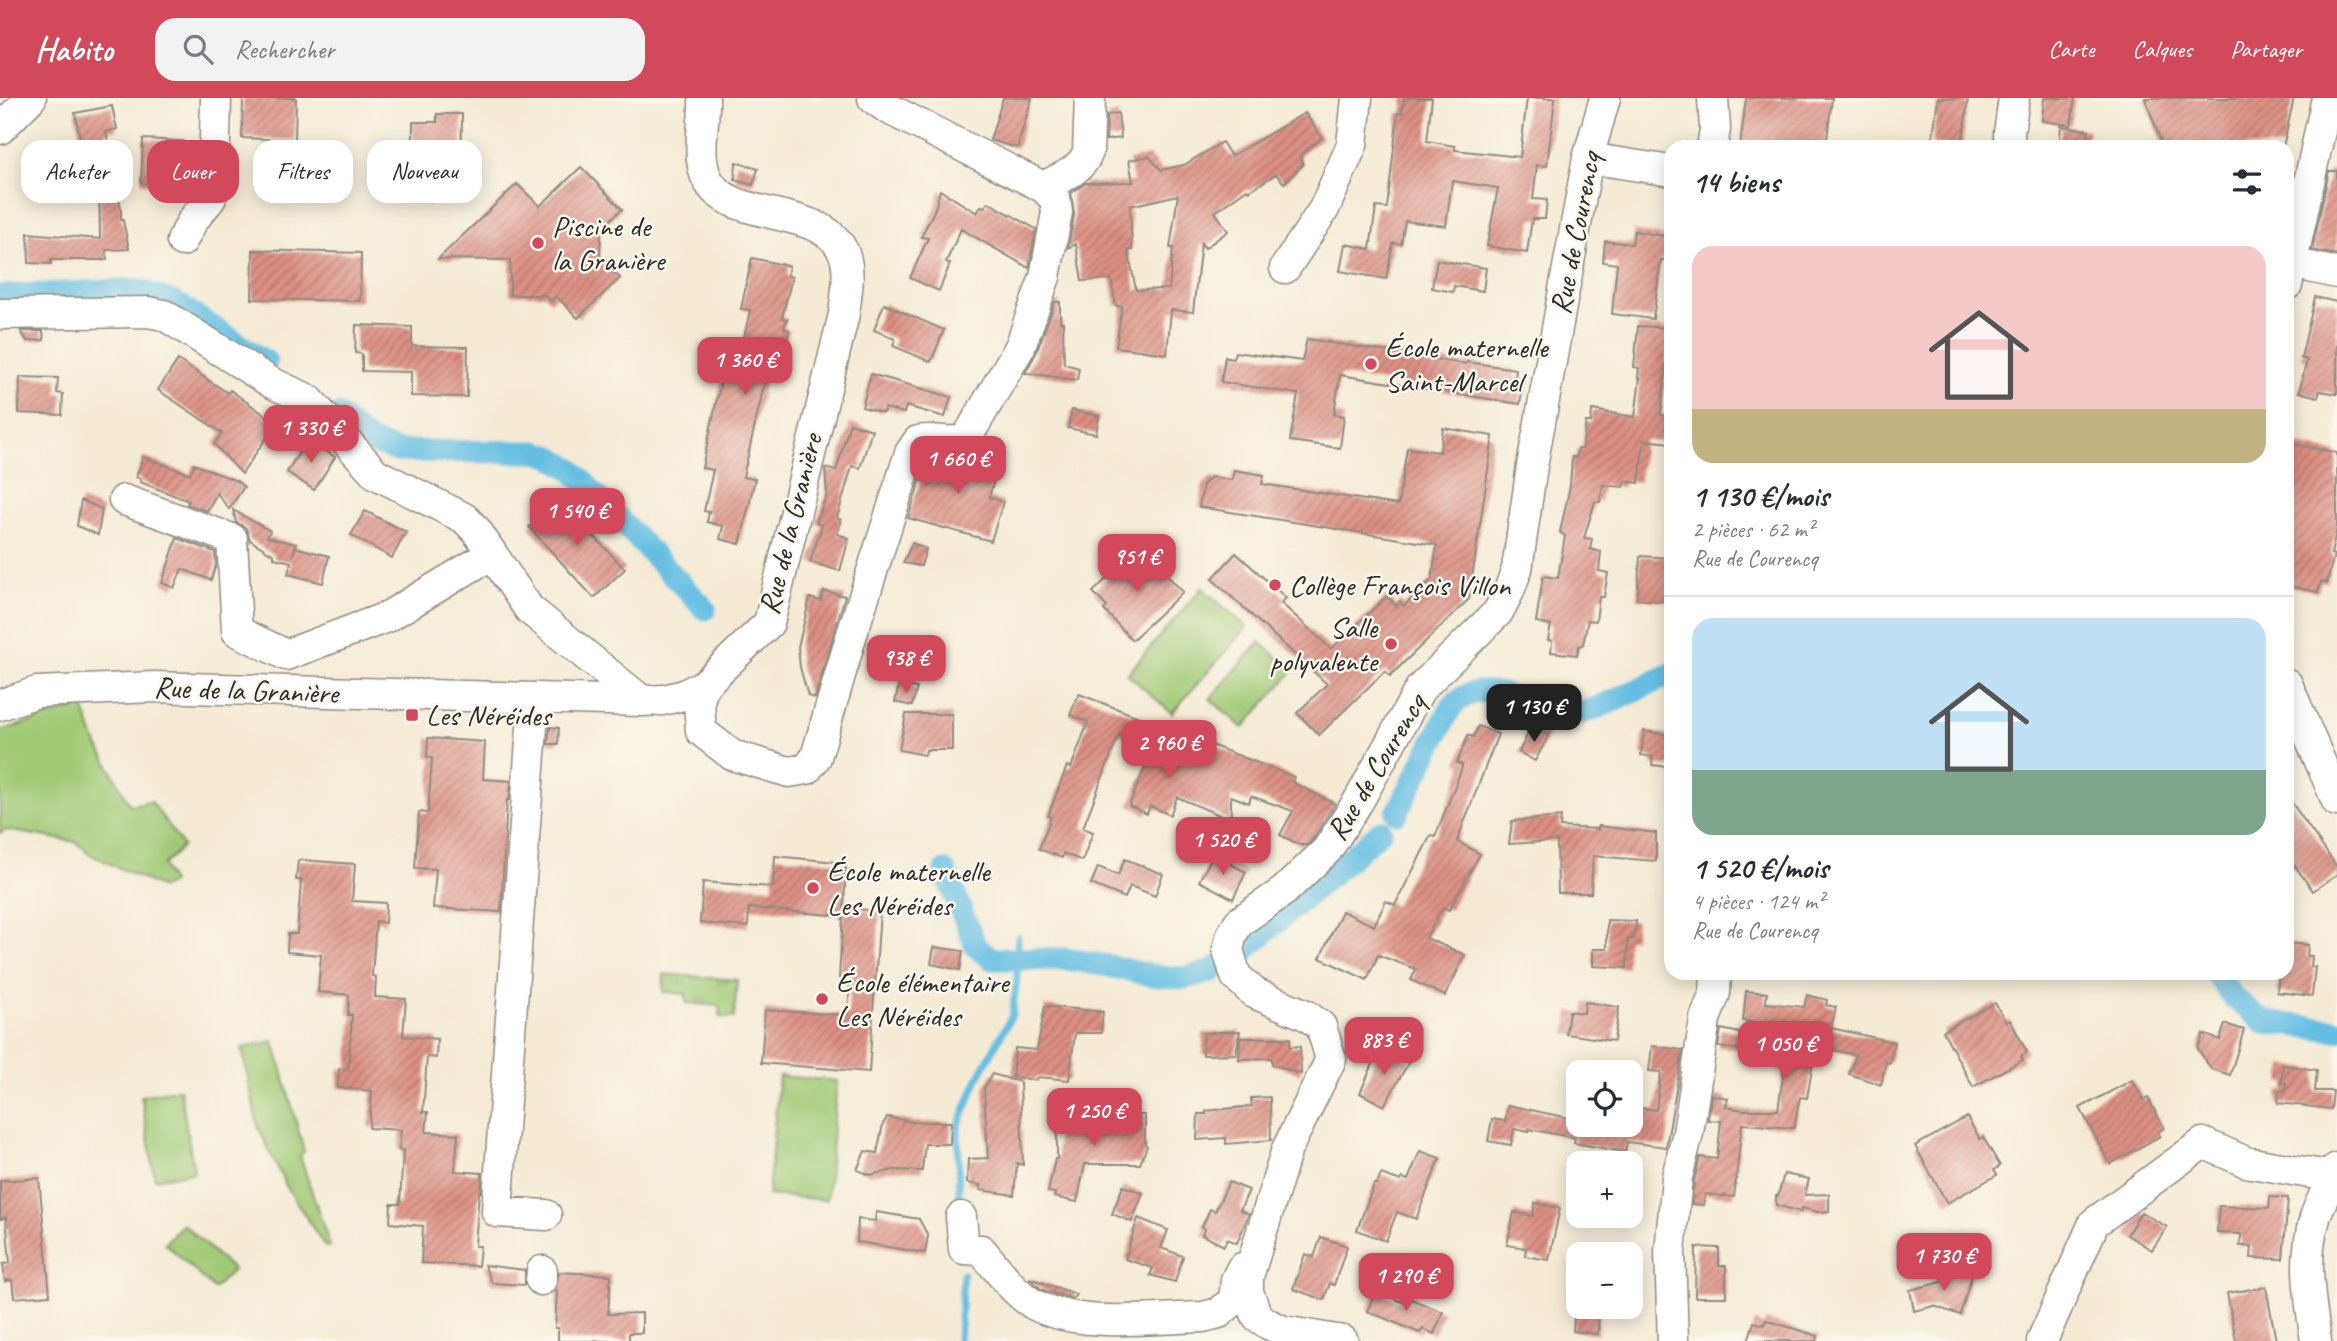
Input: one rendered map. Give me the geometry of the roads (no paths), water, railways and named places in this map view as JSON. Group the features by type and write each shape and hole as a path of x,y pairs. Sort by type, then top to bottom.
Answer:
{"street":[{"path":"0,129 31,98"},
{"path":"182,241 193,220 211,198 216,98"},
{"name":"Rue de la Granière","path":"0,705 37,692 154,687 642,701 684,695 704,685 769,623 844,314 848,276 841,247 829,234 812,225 738,203 721,196 711,186 703,159 705,98"},
{"path":"704,685 699,701 701,731 724,751 792,773 807,769 817,757 852,634 910,453 918,441 928,438 957,443 966,439 1020,348 1045,277 1057,212 1055,199 1043,187 887,108 873,98"},
{"path":"1043,187 1078,168 1085,160 1090,98"},
{"path":"1285,268 1324,209 1352,145 1357,98"},
{"name":"Rue de Courencq","path":"1343,1341 1283,1331 1268,1325 1257,1316 1251,1304 1248,1277 1287,1149 1331,1059 1321,1026 1306,1015 1254,993 1232,963 1232,934 1239,922 1284,891 1327,850 1359,800 1420,689 1498,612 1509,590 1517,569 1532,466 1588,158 1605,98"},
{"path":"1713,98 1713,140"},
{"path":"2010,140 2014,98"},
{"path":"2294,251 2327,98"},
{"path":"1588,158 1664,170"},
{"path":"2294,274 2337,273"},
{"path":"1,314 148,312 164,315 272,383 309,400 376,474 464,518 476,530 529,608 642,701"},
{"path":"124,500 232,539 237,631 286,655 387,617 492,554"},
{"path":"534,699 497,1212 546,1215"},
{"path":"2294,700 2337,801"},
{"path":"1673,1341 1670,1252 1677,1177 1688,1133 1705,1019 1715,993 1716,980"},
{"path":"2042,1341 2094,1223 2203,1143 2246,1162 2335,1172 2315,1217 2306,1269 2316,1341"},
{"path":"961,1217 964,1249 981,1250 1020,1294 1033,1304 1066,1317 1089,1320 1203,1317 1219,1313 1234,1300 1240,1269 1253,1260"}],"waterway":[{"path":"0,296 127,290 145,292 174,302 266,362"},
{"path":"338,415 369,441 397,451 536,452 550,456 571,469 705,609"},
{"path":"1397,813 1451,707 1464,696 1492,692 1566,715 1603,705 1664,677"},
{"path":"945,871 976,947 992,959 1066,959 1150,975 1184,978 1210,972 1245,950 1381,831"},
{"path":"959,1211 958,1127 979,1076 1012,1015 1017,979 1018,937"},
{"path":"2220,980 2234,998 2264,1022 2337,1030"},
{"path":"959,1341 963,1274"}],"place":[{"name":"Piscine de la Granière","path":"538,243"},
{"name":"École maternelle Saint-Marcel","path":"1371,364"},
{"name":"Collège François Villon","path":"1275,585"},
{"name":"Salle polyvalente","path":"1391,644"},
{"name":"Les Néréides","path":"412,715"},
{"name":"École maternelle Les Néréides","path":"813,888"},
{"name":"École élémentaire Les Néréides","path":"822,999"}]}
